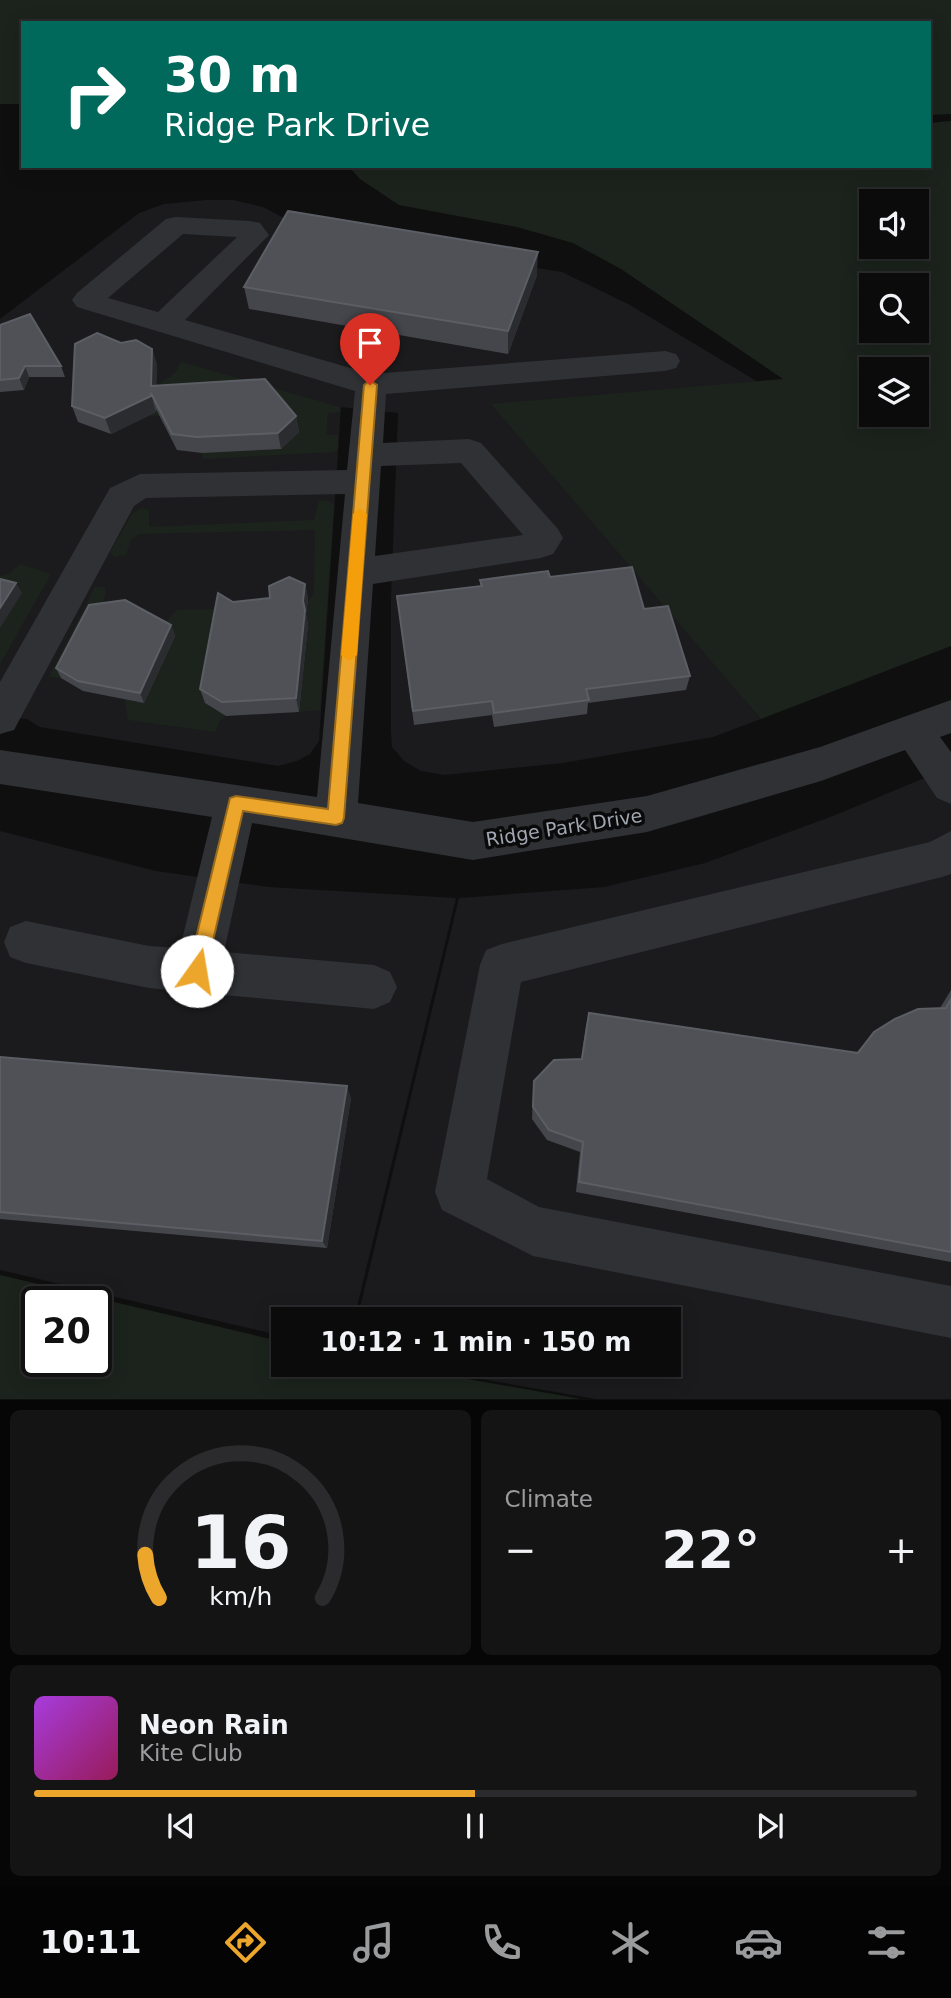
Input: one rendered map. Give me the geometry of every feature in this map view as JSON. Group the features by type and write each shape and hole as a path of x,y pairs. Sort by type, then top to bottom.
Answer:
{"street":[{"path":"164,324 255,235 255,232 176,225 87,297 89,302 370,385 665,361"},
{"path":"336,818 370,385"},
{"path":"0,718 122,497 130,491 148,486 364,468 469,451 546,538 541,545 355,573"},
{"name":"Ridge Park Drive","path":"0,767 473,841 647,814 821,764 951,716"},
{"path":"914,730 951,786"},
{"path":"197,971 236,803"},
{"path":"951,850 942,858 502,965 460,1192 533,1231 951,1312"},
{"path":"26,942 149,967 374,987"}],"shaded area":[{"path":"0,0 951,0 951,114 931,115 931,21 21,21 21,104 0,104"},
{"path":"951,121 951,646 761,719 491,404 783,379 621,269 573,243 517,227 399,205 360,179 350,168 931,168 931,123"},
{"path":"233,200 263,207 309,231 562,272 630,305 758,382 715,663 761,719 713,737 563,763 444,775 421,771 404,761 392,747 391,732 391,598 398,413 341,407 319,741 310,754 278,766 40,727 27,719 0,717 0,319 139,213 164,204"},
{"path":"181,362 340,407 340,412 328,413 326,435 338,435 338,449 334,452 203,459 202,453 160,416 149,416 155,412 156,386 175,373"},
{"path":"319,501 328,501 334,505 320,710 299,712 308,625 306,608 314,594 315,530 139,534 131,540 126,555 114,557 110,552 132,514 141,508 149,510 149,527 314,520"},
{"path":"20,564 51,574 0,664 0,576 9,574"},
{"path":"298,584 303,587 297,594 292,592 273,601 273,613 237,617 221,613 210,622 212,630 217,634 205,703 226,716 219,722 215,732 128,720 125,699 144,703 168,650 165,648 168,632 160,628 177,610 258,608 283,586"},
{"path":"95,587 104,587 106,590 100,615 94,616 61,678 49,677"},
{"path":"951,767 951,1399 596,1399 470,1377 681,1377 681,1307 360,1307 459,898 604,887 705,863 833,816"},
{"path":"0,831 156,871 269,887 456,898 357,1307 271,1307 271,1333 112,1296 112,1286 69,1286 0,1270"},
{"path":"0,1275 46,1286 21,1286 21,1377 112,1377 112,1302 271,1339 271,1377 457,1377 581,1399 0,1399"}],"building":[{"path":"288,211 538,252 508,331 244,287"},
{"path":"30,314 61,366 25,366 19,378 0,380 0,325"},
{"path":"97,333 121,343 136,340 152,349 151,386 265,379 296,416 278,433 197,437 172,434 151,393 151,396 105,418 72,406 75,344"},
{"path":"632,567 644,609 668,606 690,676 586,689 589,700 494,713 492,701 413,711 397,596 482,586 480,580 548,571 550,577"},
{"path":"289,577 305,584 296,698 222,702 200,689 218,593 233,602 270,598 269,586"},
{"path":"0,579 16,583 0,608"},
{"path":"125,600 171,625 140,693 78,681 56,668 89,605"},
{"path":"951,999 951,1252 579,1182 583,1142 549,1130 533,1107 534,1081 554,1060 582,1059 589,1013 858,1053 874,1032 895,1019 918,1009 946,1008"},
{"path":"0,1057 347,1086 322,1241 0,1212"}],"slow traffic":[{"path":"349,655 360,514"}],"route":[{"path":"197,971 236,803 336,818 370,385"}]}
